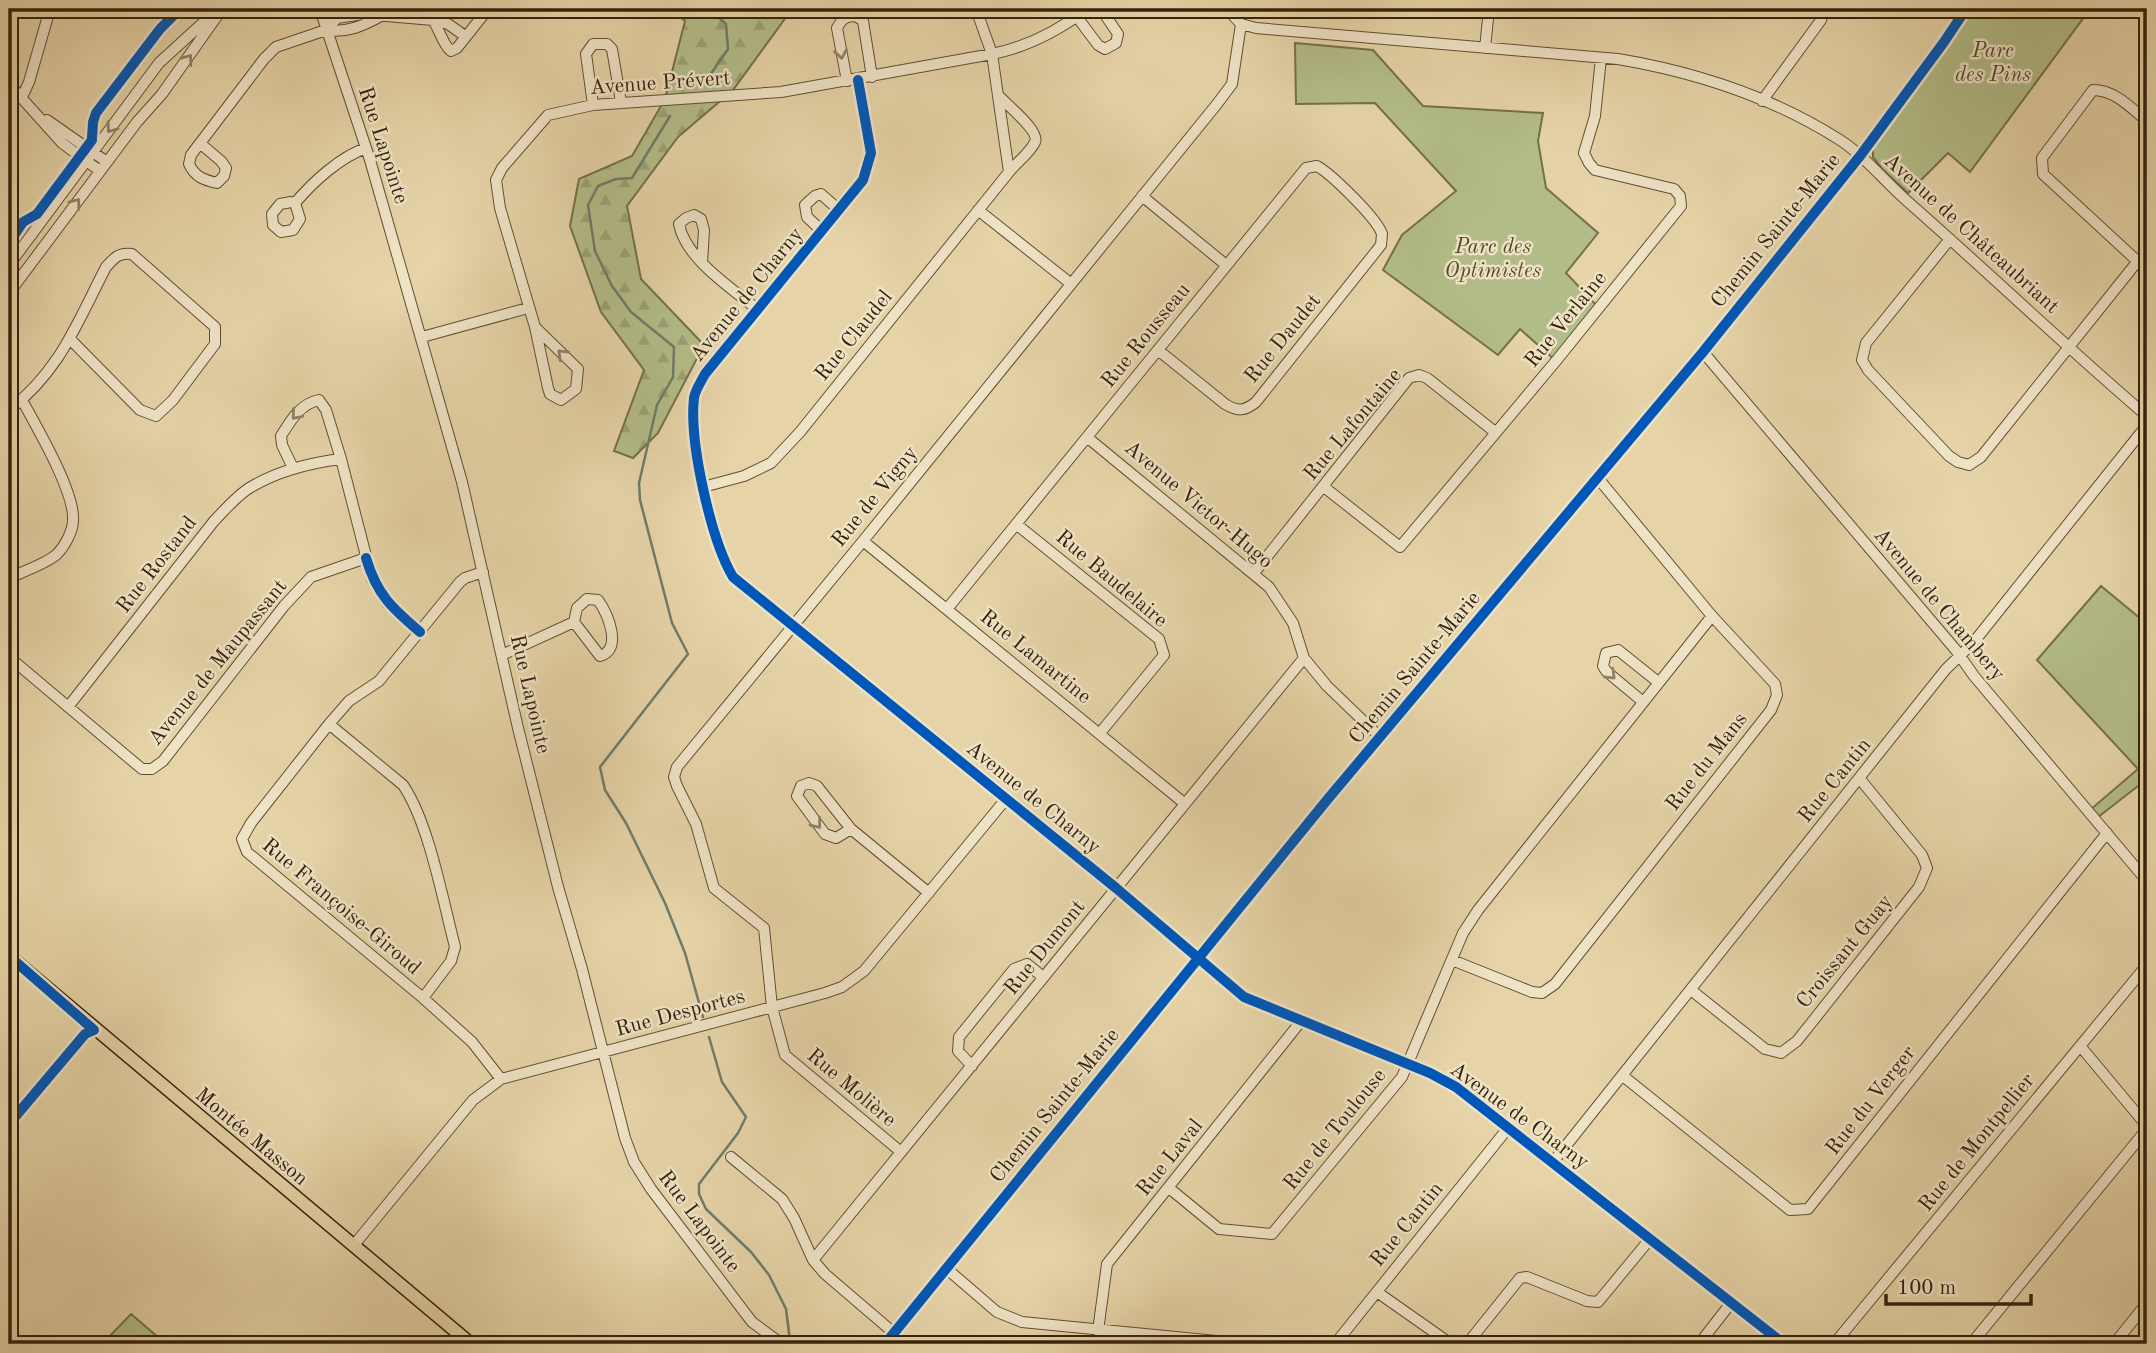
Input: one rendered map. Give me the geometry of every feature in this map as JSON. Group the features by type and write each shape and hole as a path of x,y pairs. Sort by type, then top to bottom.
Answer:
{"main road":[{"name":"Montée Masson","path":"9,956 94,1030 354,1245 464,1342"}],"street":[{"path":"22,97 29,82 50,9"},
{"path":"9,265 159,63 220,9"},
{"path":"9,293 137,122 162,94 220,9"},
{"name":"Rue Lapointe","path":"320,9 366,148 462,482 558,887 625,1138 634,1163 651,1189 752,1322 782,1344"},
{"path":"433,20 446,47 451,51 457,48 488,9"},
{"path":"976,9 992,54 1009,172"},
{"name":"Avenue Prévert","path":"528,308 500,208 496,180 502,168 548,115 621,102 781,92 1016,50 1052,33 1087,9"},
{"path":"1077,16 1098,45 1105,49 1110,48 1116,43 1118,34 1101,9"},
{"path":"1227,9 1241,24"},
{"path":"1485,48 1489,9"},
{"path":"1762,101 1821,20 1823,9"},
{"name":"Chemin Sainte-Marie","path":"885,1344 1197,958 1703,352 1860,156 1966,9"},
{"path":"201,144 264,58 276,47 326,30 341,32 381,16 433,20 448,24 465,36"},
{"name":"Avenue de Charny","path":"872,77 863,21 856,16 843,18 837,27 871,153 863,180 705,374 694,395 696,444 703,487 712,527 733,577 1116,888 1244,997 1456,1087 1784,1344"},
{"name":"Avenue de Châteaubriant","path":"1241,24 1256,28 1648,64 1699,76 1762,101 1826,132 1860,156 2147,416"},
{"name":"Rue de Vigny","path":"772,1007 764,928 714,888 696,824 674,777 677,767 1232,84 1241,24"},
{"path":"593,105 586,54 593,44 607,44 612,49 621,102"},
{"name":"Rue Verlaine","path":"1324,487 1400,547 1408,541 1681,206 1680,196 1674,189 1595,170 1589,163 1584,153 1595,116 1601,58"},
{"path":"9,84 37,112 103,167"},
{"path":"2147,121 2114,95 2104,90 2093,90 2042,158 2041,164 2043,174 2147,270"},
{"name":"Rue Claudel","path":"703,487 744,476 771,463 800,432 1035,142 1035,134 999,96"},
{"path":"295,203 308,188 352,153 366,148"},
{"name":"Rue Rousseau","path":"947,609 1306,169 1317,166 1329,173 1372,219 1382,234"},
{"path":"822,231 807,217 805,205 821,194 839,210"},
{"path":"1142,196 1226,265"},
{"path":"978,210 1070,283"},
{"name":"Rue Daudet","path":"1158,350 1225,404 1235,410 1247,409 1381,245 1382,234"},
{"path":"1950,239 1866,343 1862,360 1868,370 1949,456 1969,465 1982,457 2137,262"},
{"path":"9,410 22,400 57,361 71,339 106,267 115,256 132,254 215,327 215,344 173,400 156,416 140,410 71,339"},
{"path":"702,262 757,309"},
{"path":"422,337 528,308 550,394 561,400 576,389 578,369 535,327"},
{"name":"Avenue de Chambery","path":"1703,352 2147,881"},
{"name":"Rue Lafontaine","path":"1254,573 1409,378 1419,375 1427,378 1495,432"},
{"path":"9,578 57,555 68,538 74,520 69,499 52,457 22,400"},
{"path":"293,468 282,445 281,436 297,413 309,402 319,400 326,410 341,459 375,585 387,603 420,632"},
{"name":"Rue Cantin","path":"1553,1162 2147,425"},
{"name":"Avenue Victor-Hugo","path":"1088,438 1269,587 1293,623 1304,658 1327,686 1380,737"},
{"name":"Rue Rostand","path":"68,706 214,521 249,488 293,468 341,459"},
{"name":"Rue du Mans","path":"1452,960 1532,992 1542,993 1555,984 1771,710 1777,695 1775,684 1712,615 1597,477"},
{"name":"Rue Baudelaire","path":"1016,524 1159,639 1162,645 1164,655 1100,733"},
{"name":"Rue Lamartine","path":"863,541 1184,803"},
{"name":"Avenue de Maupassant","path":"9,657 142,769 152,769 163,761 284,606 311,578 366,558"},
{"name":"Rue Françoise-Giroud","path":"483,572 460,582 379,681 349,701 251,823 242,839 247,852 472,1042 501,1079"},
{"path":"587,598 598,600 610,628 611,649 600,656 574,622 577,608 587,598"},
{"name":"Rue de Toulouse","path":"1169,1188 1219,1229 1272,1234 1402,1077 1463,933 1478,910 1712,615"},
{"path":"502,655 574,622"},
{"path":"1642,701 1606,671 1603,661 1606,653 1618,650 1658,682"},
{"name":"Rue Dumont","path":"813,1260 1304,658"},
{"path":"329,724 403,785 422,823 455,947 451,961 423,998"},
{"name":"Croissant Guay","path":"1692,990 1765,1049 1781,1053 1797,1041 1919,887 1927,867 1922,855 1860,779"},
{"path":"851,829 836,838 825,834 797,796 801,786 809,783 817,786 851,829 929,893"},
{"name":"Rue Desportes","path":"354,1245 473,1100 501,1079 825,993 855,979 1006,799"},
{"name":"Rue du Verger","path":"1623,1076 1790,1210 1808,1209 2107,833"},
{"path":"972,1066 958,1051 959,1037 1014,969 1027,964 1043,977"},
{"name":"Rue de Montpellier","path":"1834,1344 2147,965"},
{"name":"Rue Molière","path":"772,1007 785,1055 901,1152"},
{"name":"Rue Laval","path":"1098,1331 1107,1264 1302,1020"},
{"path":"9,1125 85,1034 94,1030"},
{"path":"1972,1344 2147,1127 2081,1047"},
{"name":"Rue Cantin","path":"1335,1344 1508,1128"},
{"path":"731,1157 782,1199 813,1260 825,1274 894,1333"},
{"path":"1466,1344 1520,1279 1527,1277 1587,1301 1598,1302 1650,1239"},
{"path":"947,1269 997,1312 1022,1322 1156,1340 1247,1344"},
{"path":"1377,1292 1451,1344"},
{"path":"1699,1344 1731,1303"},
{"path":"2113,1344 2147,1304"}],"green space":[{"path":"669,9 792,9 733,90 678,137 627,206 641,279 704,345 658,433 633,458 614,451 644,370 601,312 570,226 579,179 632,156 665,99 685,21"},
{"name":"Parc des Pins","path":"1973,9 2090,9 1970,172 1948,153 1908,193 1873,157 1873,144"},
{"name":"Parc des Optimistes","path":"1295,43 1373,50 1423,106 1543,113 1538,141 1546,188 1598,233 1566,273 1599,308 1556,361 1520,329 1498,355 1383,270 1402,235 1456,191 1375,103 1296,104"},
{"path":"2101,586 2147,624 2147,779 2097,818 2090,810 2138,769 2037,660"},
{"path":"131,1314 166,1344 102,1344"}],"waterway":[{"path":"708,78 728,49 726,24 709,9"},
{"path":"670,116 632,178 616,179 598,186 588,205 595,251 612,286 631,312 674,347 673,377 657,405 639,483 640,500 672,623 688,654 600,767 605,790 626,823 665,903 685,953 703,1017"},
{"path":"709,1037 722,1082 746,1117 738,1133 699,1184 699,1194 706,1209 751,1252 769,1275 786,1309 790,1341"}],"cycle path":[{"path":"92,138 96,113 160,29 180,9"},
{"path":"885,1344 1327,800 1703,352 1860,156 1966,9"},
{"path":"858,80 871,153 863,180 705,374 695,395 693,417 703,490 717,540 733,577 1116,888 1244,997 1430,1073 1456,1087 1784,1344"},
{"path":"9,243 23,222 37,214 92,140"},
{"path":"366,558 375,582 387,600 420,632"},
{"path":"9,956 94,1030 85,1034 9,1124"}]}
